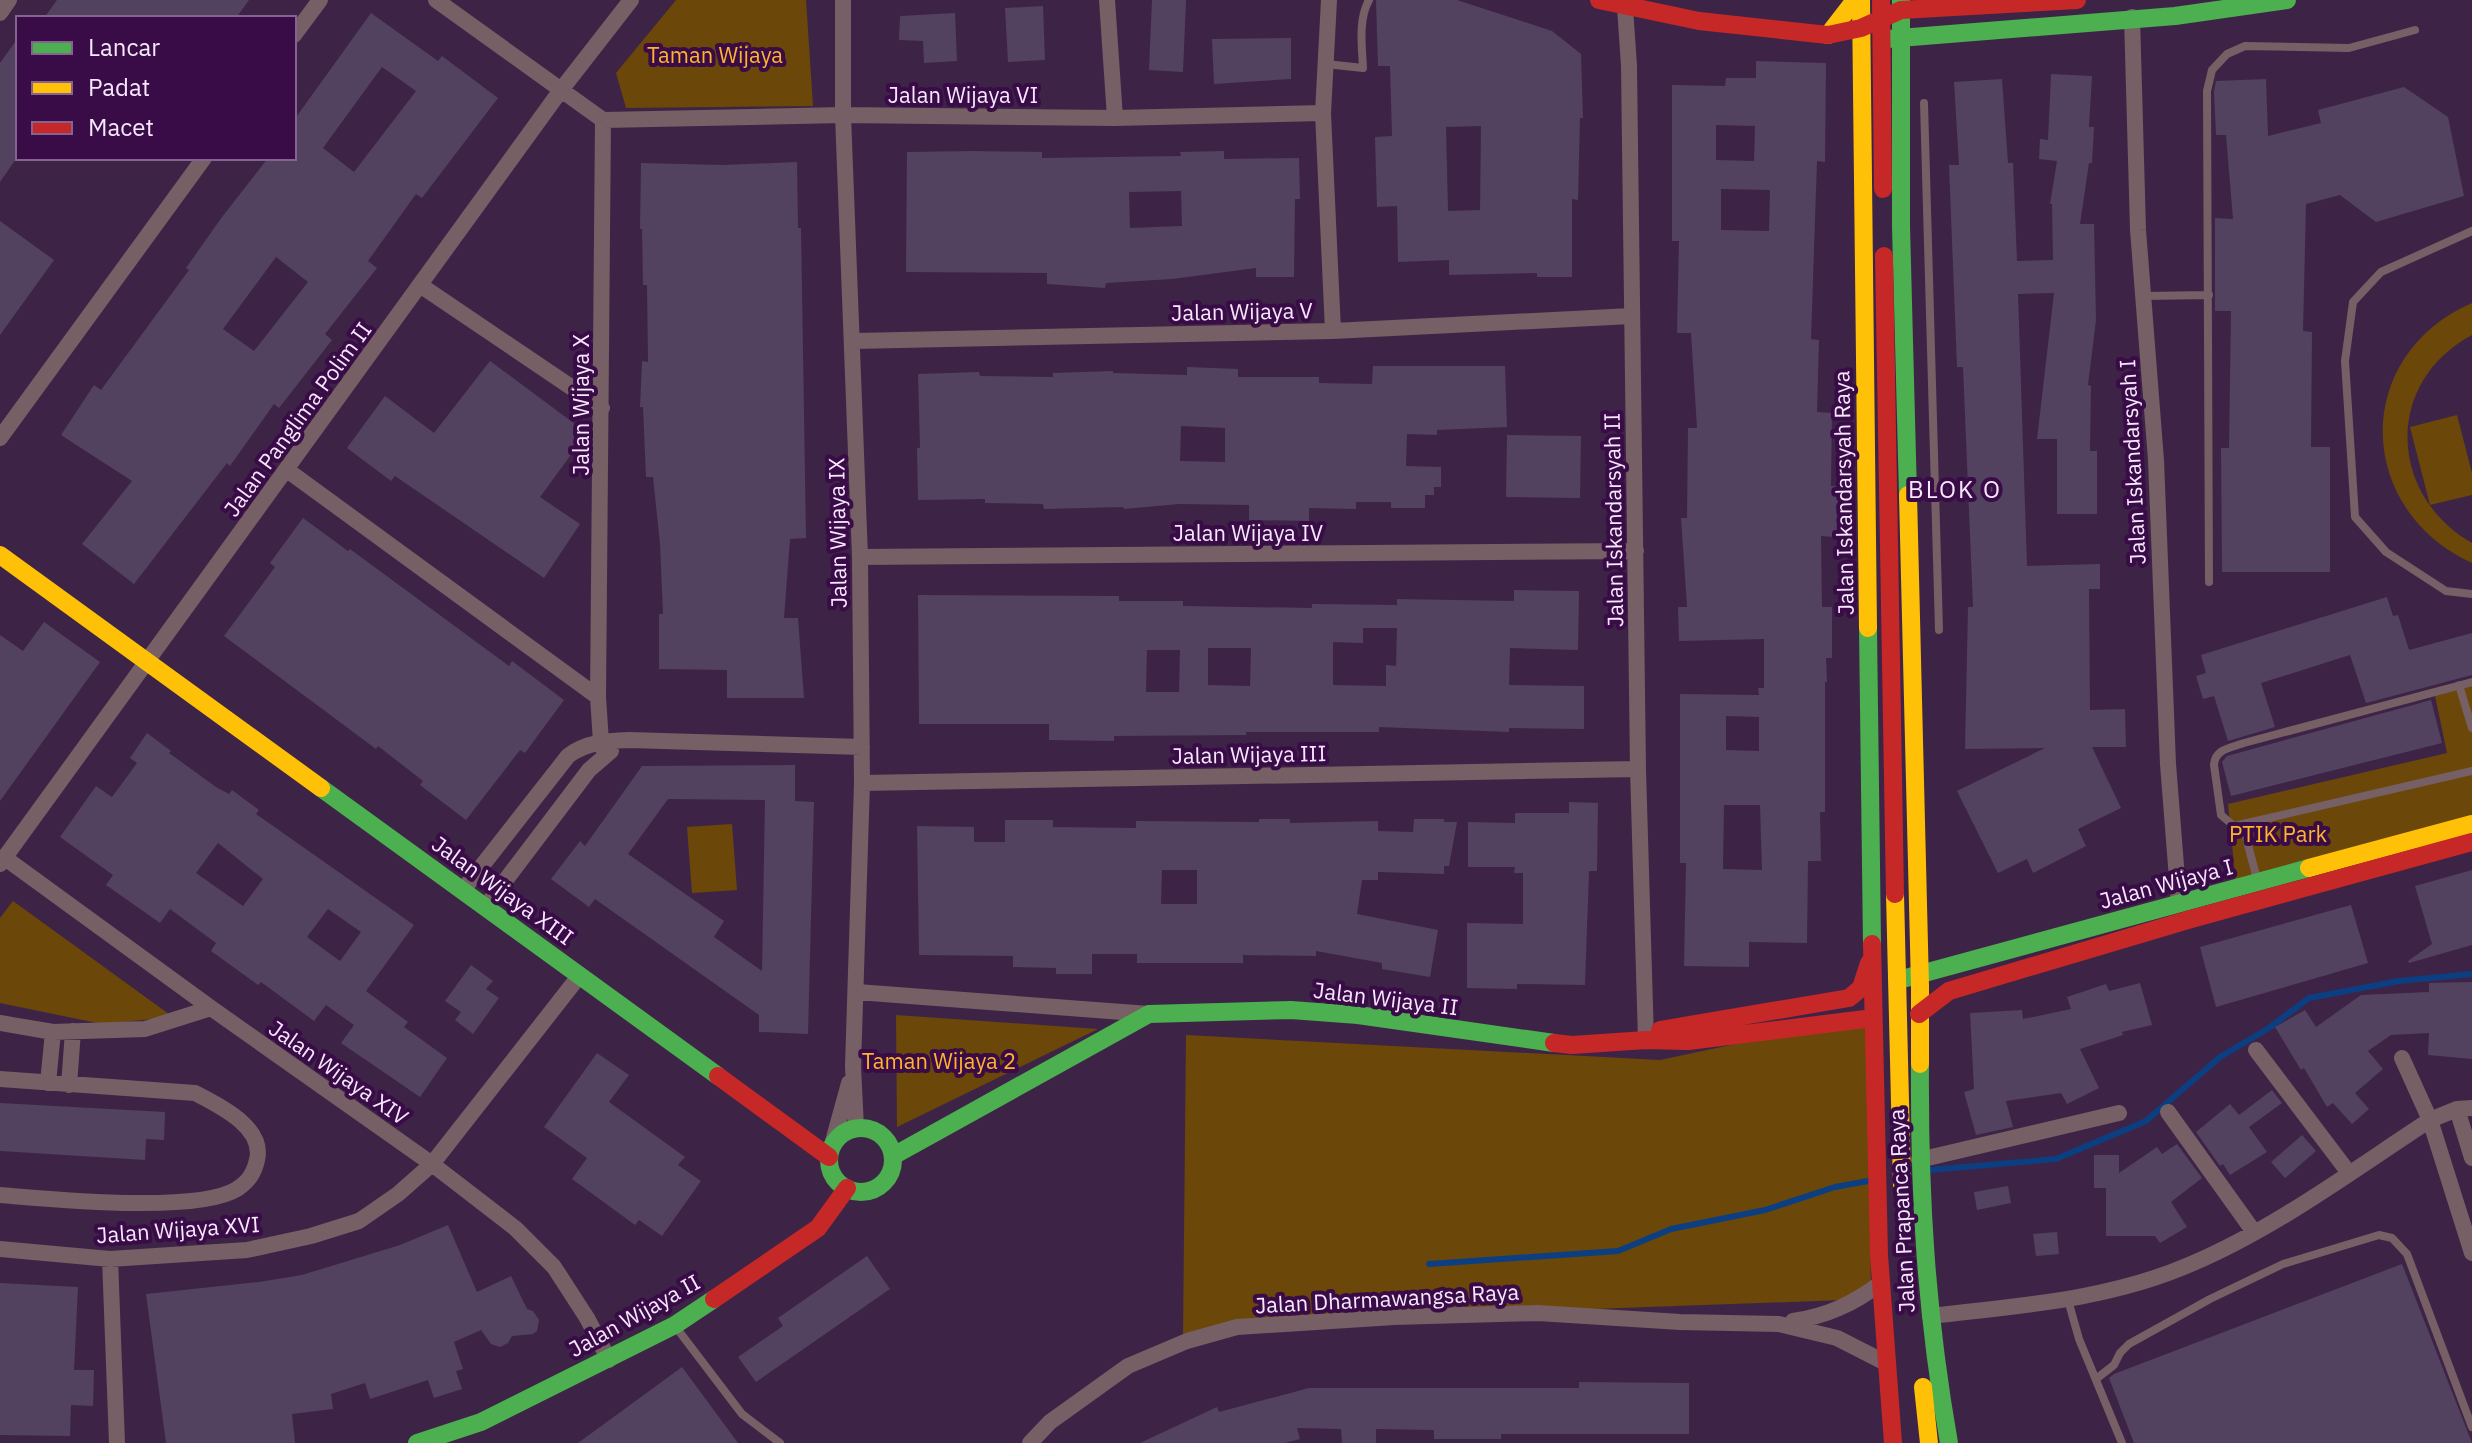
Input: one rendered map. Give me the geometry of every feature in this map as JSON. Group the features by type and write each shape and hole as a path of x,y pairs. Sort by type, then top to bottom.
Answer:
{"main road":[{"path":"1599,0 1699,21 1861,36 1901,36 2175,16 2287,0"},
{"path":"1828,35 1858,0"},
{"name":"Jalan Iskandarsyah Raya","path":"1858,0 1861,36 1873,985"},
{"path":"1881,0 1888,573 1903,1198"},
{"path":"1861,36 1901,5 1996,5 2077,0"},
{"path":"1901,5 1905,383 1920,975"},
{"path":"1996,5 1997,29"},
{"name":"Jalan Wijaya XIII","path":"0,555 580,975 831,1151"},
{"name":"Jalan Wijaya I","path":"1919,1014 1949,991 2472,824"},
{"name":"Jalan Wijaya I","path":"1873,985 2179,904 2261,891 2472,842"},
{"name":"Jalan Wijaya II","path":"893,1156 1149,1014 1291,1010 1358,1015 1572,1045 1616,1042 1849,998 1861,988 1873,954"},
{"name":"Jalan Prapanca Raya","path":"1920,975 1919,1160 1934,1359 1949,1443"},
{"name":"Jalan Prapanca Raya","path":"1873,985 1881,1283 1893,1443"},
{"name":"Jalan Wijaya II","path":"1646,1036 1688,1041 1873,1018"},
{"path":"856,1128 869,1128 881,1134 890,1144 893,1156 890,1174 878,1187 861,1192 847,1188 833,1175 831,1151 840,1135 856,1128"},
{"name":"Jalan Wijaya II","path":"417,1443 481,1422 675,1325 818,1228 847,1188"},
{"path":"1910,1288 1929,1443"},
{"path":"1916,1443 1919,1409 1934,1359"}],"street":[{"path":"0,13 9,0"},
{"path":"296,32 320,0"},
{"path":"436,0 603,120"},
{"name":"Jalan Panglima Polim II","path":"2,861 561,90 631,0"},
{"name":"Jalan Wijaya IX","path":"843,0 843,115 860,557 862,783 853,1066 856,1128"},
{"path":"1107,0 1115,118"},
{"path":"1329,0 1323,113 1333,331"},
{"name":"Jalan Iskandarsyah II","path":"1625,4 1629,66 1638,769 1646,1036"},
{"name":"Jalan Iskandarsyah I","path":"2132,17 2138,230 2156,460 2168,764 2179,904"},
{"name":"Jalan Wijaya VI","path":"603,120 843,115 1115,118 1323,113"},
{"name":"Jalan Wijaya X","path":"603,120 598,697 603,748"},
{"path":"0,438 203,160"},
{"path":"420,285 602,408"},
{"name":"Jalan Wijaya V","path":"854,341 1333,331 1631,316"},
{"path":"287,470 598,697"},
{"name":"Jalan Wijaya IV","path":"860,557 1636,551"},
{"path":"463,890 568,756 578,749 603,748 629,740 862,747"},
{"path":"486,906 603,748"},
{"name":"Jalan Wijaya III","path":"862,783 1638,769"},
{"name":"Jalan Wijaya XIV","path":"2,861 432,1164 515,1228 554,1267 587,1318 609,1360"},
{"name":"Jalan Wijaya XVI","path":"0,1249 110,1259 247,1250 359,1221 398,1194 432,1164 580,975"},
{"name":"Jalan Wijaya II","path":"857,992 1149,1014"},
{"path":"0,1023 53,1032 145,1029 211,1008"},
{"path":"69,1085 73,1031"},
{"path":"48,1083 53,1032"},
{"path":"2256,1050 2349,1173"},
{"path":"2402,1058 2430,1120 2472,1253"},
{"name":"Jalan Wijaya IX","path":"831,1151 853,1066"},
{"path":"0,1079 195,1093 223,1108 249,1130 259,1153 254,1174 235,1190 195,1201 93,1202 0,1195"},
{"path":"1930,1316 2068,1300 2163,1275 2192,1264 2254,1232 2430,1120 2464,1109 2472,1158"},
{"path":"2168,1112 2254,1232"},
{"path":"1919,1160 2119,1113"},
{"path":"110,1259 117,1443"},
{"name":"Jalan Dharmawangsa Raya","path":"1779,1324 1835,1312 1859,1300 1881,1283"},
{"name":"Jalan Dharmawangsa Raya","path":"1030,1443 1050,1422 1128,1366 1187,1341 1237,1327 1394,1317 1538,1313 1680,1322 1779,1324 1837,1338 1888,1364"}],"lane":[{"path":"1325,64 1363,68 1362,26 1369,0"},
{"path":"2209,582 2207,91 2212,70 2227,54 2245,46 2349,48 2415,30"},
{"path":"1924,103 1939,630"},
{"path":"2472,231 2381,272 2353,302 2345,361 2355,517 2386,552 2446,591 2472,594"},
{"path":"2143,296 2209,295"},
{"path":"1905,362 1932,362"},
{"path":"1905,383 1932,383"},
{"path":"2472,682 2218,752 2214,757 2221,815 2234,826 2472,771"},
{"path":"2459,685 2472,728"},
{"path":"2243,826 2261,891"},
{"path":"2096,1379 2114,1365 2129,1344 2210,1299 2283,1264 2379,1235 2392,1238 2407,1254 2472,1427"},
{"path":"2068,1300 2079,1339 2122,1443"},
{"path":"675,1325 742,1414 780,1443"}],"green space":[{"name":"Taman Wijaya","path":"676,0 806,0 813,106 626,108 616,73"},
{"path":"2472,303 2472,335 2443,355 2423,381 2411,409 2408,439 2412,468 2424,497 2444,522 2472,543 2472,563 2433,538 2405,507 2389,471 2383,432 2388,394 2405,358 2433,327"},
{"path":"2457,415 2472,473 2472,495 2430,505 2410,427"},
{"name":"PTIK Park","path":"2472,684 2472,822 2236,885 2228,804 2447,753 2434,691"},
{"path":"732,824 737,890 692,893 687,827"},
{"path":"13,901 173,1017 102,1024 0,1003 0,918"},
{"name":"Taman Wijaya 2","path":"896,1015 1098,1029 897,1127"},
{"path":"1868,1016 1871,1299 1238,1322 1183,1337 1186,1035 1660,1060"}],"building":[{"path":"57,0 249,0 237,16 45,16"},
{"path":"1152,0 1186,0 1183,72 1149,70"},
{"path":"1376,0 1457,0 1552,31 1581,54 1583,118 1580,118 1578,200 1572,199 1572,277 1537,277 1537,273 1449,275 1449,260 1398,262 1397,206 1377,207 1375,137 1392,136 1390,66 1378,66","holes":["1481,126 1480,210 1448,211 1446,127"]},
{"path":"1043,6 1045,60 1008,62 1005,8"},
{"path":"371,13 438,61 442,56 498,98 422,198 416,194 368,261 377,268 325,334 332,340 279,408 274,404 230,466 227,463 134,584 82,544 132,481 61,435 94,385 101,390 189,270 186,268 266,160 296,160 296,117","holes":["382,67 416,91 354,172 323,148","276,257 308,282 254,351 223,329"]},
{"path":"955,13 957,61 924,63 923,41 899,40 900,16"},
{"path":"1291,38 1291,79 1214,84 1212,39"},
{"path":"16,41 16,159 0,182 0,63"},
{"path":"1756,61 1826,63 1825,162 1817,161 1811,339 1819,340 1817,412 1832,413 1831,486 1850,487 1847,538 1821,536 1822,607 1832,607 1832,658 1826,658 1825,682 1825,812 1820,812 1821,861 1808,861 1807,943 1749,942 1749,967 1684,966 1686,863 1680,863 1680,694 1759,695 1758,688 1764,688 1764,639 1679,641 1678,607 1687,607 1681,518 1687,518 1688,428 1697,428 1691,333 1677,333 1679,241 1672,241 1672,85 1725,86 1726,78 1756,78","holes":["1716,125 1755,126 1754,161 1716,160","1721,189 1770,190 1769,231 1721,230","1726,716 1759,717 1759,751 1726,750","1724,805 1760,805 1762,870 1723,869"]},
{"path":"2051,74 2092,76 2089,127 2094,127 2092,163 2089,163 2080,224 2094,224 2096,320 2088,385 2091,386 2090,451 2097,451 2097,514 2057,514 2057,439 2037,439 2054,293 2018,294 2027,566 2100,564 2100,589 2089,589 2090,710 2125,709 2126,747 2092,747 2121,808 2078,829 2086,846 2033,873 2027,859 1998,873 1957,791 2045,748 1965,749 1968,607 1973,607 1963,367 1957,367 1949,165 1959,165 1954,82 2002,79 2008,163 2013,163 2017,261 2053,260 2050,204 2057,161 2039,159 2040,139 2048,140"},
{"path":"2266,79 2268,136 2321,123 2318,110 2404,87 2448,117 2464,196 2376,222 2340,195 2306,204 2303,331 2312,332 2311,447 2330,447 2330,572 2222,572 2221,448 2229,448 2231,311 2215,311 2215,218 2233,219 2226,135 2216,135 2214,92 2216,81"},
{"path":"1224,151 1224,159 1299,158 1300,199 1295,199 1294,277 1256,277 1256,268 1172,279 1106,283 1105,288 1047,284 1047,273 906,272 907,152 1042,152 1042,158 1181,156 1180,152","holes":["1181,191 1182,226 1130,228 1129,192"]},
{"path":"797,162 798,228 801,228 806,538 790,539 784,618 798,618 804,698 727,698 727,670 659,669 659,614 663,614 660,544 653,477 646,477 643,407 640,407 642,361 648,362 647,285 643,285 640,229 641,163 722,165"},
{"path":"0,221 54,260 0,335"},
{"path":"490,361 587,433 540,497 580,524 544,578 395,476 391,481 347,448 385,396 434,433"},
{"path":"1373,366 1505,366 1507,427 1437,430 1437,435 1407,434 1406,466 1441,467 1441,487 1434,487 1434,495 1425,495 1425,508 1391,508 1391,502 1356,502 1356,509 1309,508 1309,521 1249,520 1249,505 1044,509 1043,504 985,503 985,499 918,500 918,374 979,372 980,376 1053,377 1053,373 1113,371 1187,375 1187,367 1238,369 1238,377 1319,377 1319,383 1372,384","holes":["1181,426 1225,428 1225,462 1180,461"]},
{"path":"1507,435 1581,436 1580,498 1506,497"},
{"path":"303,518 509,666 512,661 564,700 525,753 520,750 466,820 420,785 423,781 378,746 376,749 224,636 275,567 270,563"},
{"path":"1514,590 1579,591 1578,650 1510,648 1509,685 1584,686 1584,729 1509,728 1509,732 1379,727 1379,732 1114,736 1114,741 1049,740 1049,724 919,724 918,595 1119,596 1119,601 1183,601 1183,606 1312,608 1312,604 1397,605 1397,599 1514,601","holes":["1363,628 1397,628 1396,666 1386,665 1386,686 1333,685 1333,642 1363,643","1208,648 1251,648 1250,686 1208,685","1147,650 1180,650 1179,692 1146,692"]},
{"path":"2387,597 2393,616 2398,615 2409,650 2472,633 2472,675 2366,703 2350,655 2261,683 2275,727 2228,741 2214,696 2203,699 2196,676 2206,673 2201,655"},
{"path":"44,622 100,662 0,801 0,635 23,651"},
{"path":"2431,700 2442,743 2231,796 2222,762 2227,756"},
{"path":"147,733 216,787 229,794 232,790 259,810 256,814 414,925 366,991 408,1022 404,1027 447,1058 420,1097 341,1043 354,1025 326,1005 314,1021 261,982 258,985 211,951 216,943 170,909 160,923 106,885 113,875 60,837 96,786 112,797 137,763 130,758","holes":["218,843 263,879 243,906 196,873","328,909 361,932 340,961 307,937"]},
{"path":"795,765 795,801 814,802 808,1034 759,1032 759,1015 595,899 589,907 551,879 580,841 585,846 642,766","holes":["668,799 765,800 762,971 714,937 724,921 628,854"]},
{"path":"1569,802 1598,803 1597,871 1589,871 1585,985 1517,984 1517,989 1467,988 1467,923 1523,924 1523,873 1514,873 1515,867 1468,867 1468,822 1515,823 1515,813 1569,813"},
{"path":"1259,819 1290,819 1290,823 1378,821 1378,831 1413,832 1414,819 1457,822 1449,866 1444,866 1444,874 1378,872 1378,880 1362,880 1357,914 1438,930 1430,977 1382,969 1382,963 1316,951 1316,956 1243,955 1243,963 1137,963 1137,954 1092,954 1092,974 1056,974 1056,968 1013,967 1013,956 919,955 917,826 974,827 974,842 1005,842 1005,820 1053,820 1053,827 1136,828 1136,821 1259,822","holes":["1162,870 1197,870 1197,904 1161,904"]},
{"path":"2472,870 2472,945 2409,963 2432,944 2415,886"},
{"path":"2351,905 2368,963 2216,1007 2200,947"},
{"path":"471,965 493,981 486,989 499,998 473,1034 455,1020 461,1012 445,1001"},
{"path":"2472,982 2472,1059 2428,1055 2429,1033 2391,1035 2368,1051 2383,1069 2355,1093 2369,1109 2352,1124 2333,1103 2327,1107 2275,1027 2305,1010 2316,1027 2361,995 2429,992 2429,983"},
{"path":"2140,983 2152,1025 2122,1032 2123,1035 2080,1049 2099,1088 2067,1104 2061,1093 2006,1101 2013,1127 1976,1135 1964,1092 1974,1089 1970,1013 2022,1010 2023,1019 2071,1009 2067,997 2106,984 2109,991"},
{"path":"597,1053 629,1075 609,1102 685,1157 678,1165 701,1181 662,1236 639,1220 635,1225 572,1179 587,1158 544,1127"},
{"path":"2272,1090 2282,1103 2249,1127 2267,1152 2230,1175 2196,1132 2230,1104 2239,1115"},
{"path":"0,1103 165,1112 164,1140 146,1139 145,1160 0,1151"},
{"path":"2302,1135 2316,1151 2285,1178 2271,1162"},
{"path":"2177,1144 2202,1178 2171,1202 2187,1227 2160,1243 2155,1236 2106,1236 2106,1188 2094,1188 2094,1155 2119,1155 2119,1173 2157,1147 2162,1154"},
{"path":"2008,1186 2011,1203 1977,1210 1974,1192"},
{"path":"448,1225 477,1292 511,1276 527,1309 533,1311 539,1320 537,1331 512,1336 508,1343 500,1347 491,1344 481,1330 454,1342 463,1369 456,1371 462,1389 434,1398 428,1380 370,1399 365,1383 331,1394 333,1409 292,1414 295,1443 166,1443 146,1294 302,1275 400,1245"},
{"path":"2057,1232 2059,1254 2036,1256 2033,1234"},
{"path":"867,1256 890,1289 756,1382 738,1357 783,1326 778,1318"},
{"path":"2402,1264 2472,1443 2134,1443 2109,1378 2114,1374"},
{"path":"0,1283 78,1287 74,1370 94,1370 93,1406 71,1405 70,1436 0,1435"},
{"path":"682,1367 738,1443 578,1443"},
{"path":"1579,1382 1689,1383 1689,1434 1501,1434 1501,1439 1434,1439 1434,1430 1376,1429 1376,1443 1342,1443 1341,1429 1297,1428 1300,1439 1285,1443 1140,1443 1217,1407 1219,1412 1309,1388 1579,1388"}],"waterway":[{"path":"1929,1170 2056,1159 2146,1121 2220,1057 2269,1028 2309,998 2399,981 2472,974"},
{"path":"1429,1264 1618,1251 1671,1229 1765,1210 1835,1187 1868,1181"}],"traffic: fast":[{"path":"1901,0 1901,226 1908,495"},
{"path":"1887,39 2175,16 2287,0"},
{"path":"1868,628 1872,944"},
{"path":"321,788 718,1076"},
{"path":"1906,978 2309,868"},
{"path":"893,1156 1149,1014 1291,1010 1358,1015 1554,1043"},
{"path":"1920,1064 1926,1254 1949,1443"},
{"path":"855,1128 867,1128 884,1137 891,1148 893,1160 891,1172 884,1183 867,1192 855,1192 843,1187 834,1178 829,1166 829,1154 834,1142 843,1133 855,1128"},
{"path":"417,1443 481,1422 675,1325 714,1299"}],"traffic: slow":[{"path":"1828,35 1855,0"},
{"path":"1861,0 1868,628"},
{"path":"1908,495 1920,1064"},
{"path":"0,555 321,788"},
{"path":"2309,868 2472,824"},
{"path":"1895,894 1902,1185"},
{"path":"1923,1387 1929,1443"}],"traffic: jam":[{"path":"1599,0 1699,21 1828,35 1861,28 1901,10 2077,0"},
{"path":"1881,0 1883,189"},
{"path":"1884,256 1895,894"},
{"path":"1919,1014 1949,991 2191,919 2472,842"},
{"path":"1872,944 1879,1255 1893,1443"},
{"path":"1660,1030 1849,998 1861,988 1869,963"},
{"path":"1554,1043 1688,1041 1873,1018"},
{"path":"718,1076 829,1157"},
{"path":"714,1299 818,1228 847,1188"}],"district":[{"name":"BLOK O","path":"1955,489"}]}
